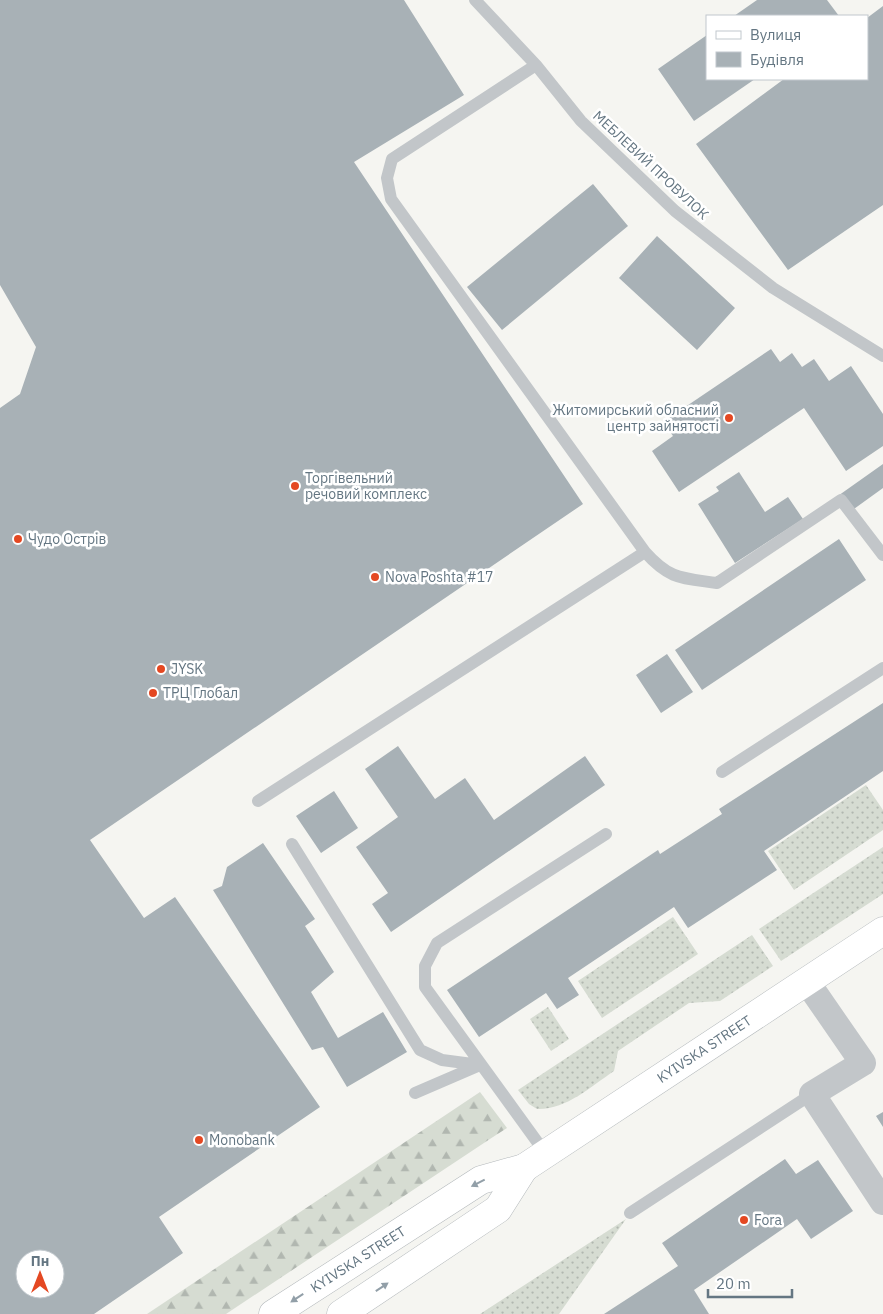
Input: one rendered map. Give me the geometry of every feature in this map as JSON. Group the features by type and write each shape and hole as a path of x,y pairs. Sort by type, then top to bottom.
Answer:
{"main road":[{"name":"KYIVSKA STREET","path":"273,1314 481,1180 535,1161 883,931"},
{"name":"KYIVSKA STREET","path":"341,1314 498,1209 535,1161"}],"street":[{"path":"807,982 862,1063 812,1094 883,1202"}],"lane":[{"name":"МЕБЛЕВИЙ ПРОВУЛОК","path":"476,0 536,65 581,121 675,211 773,288 883,356"},
{"path":"536,65 392,160 386,178 391,199 645,552 661,570 683,578 717,582 841,500 883,555"},
{"path":"258,802 645,552"},
{"path":"722,772 883,668"},
{"path":"535,1161 480,1065 425,988 425,966 437,943 606,834"},
{"path":"292,844 420,1050 442,1060 480,1065"},
{"path":"415,1093 480,1065"},
{"path":"630,1213 812,1094"}],"green space":[{"path":"866,785 883,810 883,830 794,890 768,851"},
{"path":"883,847 883,894 781,961 759,929"},
{"path":"673,917 698,954 602,1018 578,981"},
{"path":"752,935 773,966 720,1001 689,1003 618,1051 614,1071 587,1090 558,1106 537,1109 529,1104 518,1090"},
{"path":"548,1007 569,1039 551,1051 530,1019"},
{"path":"480,1092 507,1128 226,1314 147,1314"},
{"path":"626,1219 559,1314 480,1314"}],"building":[{"name":"ТРЦ Глобал","path":"0,0 404,0 464,95 354,162 583,504 90,840 144,918 175,897 320,1107 159,1217 183,1253 94,1314 0,1314 0,408 20,394 36,347 0,285"},
{"path":"757,0 827,0 838,15 735,15"},
{"path":"883,6 883,205 788,270 696,144 783,80 868,80 868,17"},
{"path":"706,36 706,80 754,80 694,121 658,69"},
{"path":"593,184 628,226 502,330 467,287"},
{"path":"657,236 735,308 697,350 619,278"},
{"name":"Житомирський обласний центр зайнятості","path":"771,349 780,362 792,353 802,367 814,359 829,381 851,366 883,414 883,446 846,471 804,408 679,492 652,451 673,436 663,422"},
{"path":"883,464 883,488 847,514 835,498"},
{"path":"739,472 765,512 788,497 803,519 735,563 698,504 719,491 716,487"},
{"path":"839,539 866,580 702,690 675,650"},
{"path":"667,654 693,692 661,713 636,675"},
{"path":"883,703 883,771 764,851 777,870 688,928 674,907 568,978 579,995 557,1009 546,993 479,1037 447,990 658,850 660,854 722,814 719,809"},
{"path":"398,746 435,799 465,778 494,820 585,756 605,785 391,932 372,904 388,893 356,847 398,817 365,769"},
{"path":"334,791 358,828 321,853 296,816"},
{"path":"263,843 315,919 305,926 334,972 311,992 338,1038 383,1012 407,1052 347,1087 323,1047 312,1050 213,890 222,886 227,867"},
{"path":"883,1112 883,1127 876,1116"},
{"path":"785,1159 796,1174 818,1160 853,1211 811,1239 797,1219 694,1290 709,1314 604,1314 678,1266 662,1243"}],"place":[{"name":"Житомирський обласний центр зайнятості","path":"729,418"},
{"name":"Торгівельний речовий комплекс","path":"295,486"},
{"name":"Чудо Острів","path":"18,539"},
{"name":"Nova Poshta #17","path":"375,577"},
{"name":"JYSK","path":"161,669"},
{"name":"ТРЦ Глобал","path":"153,693"},
{"name":"Monobank","path":"199,1140"},
{"name":"Fora","path":"744,1220"}]}
